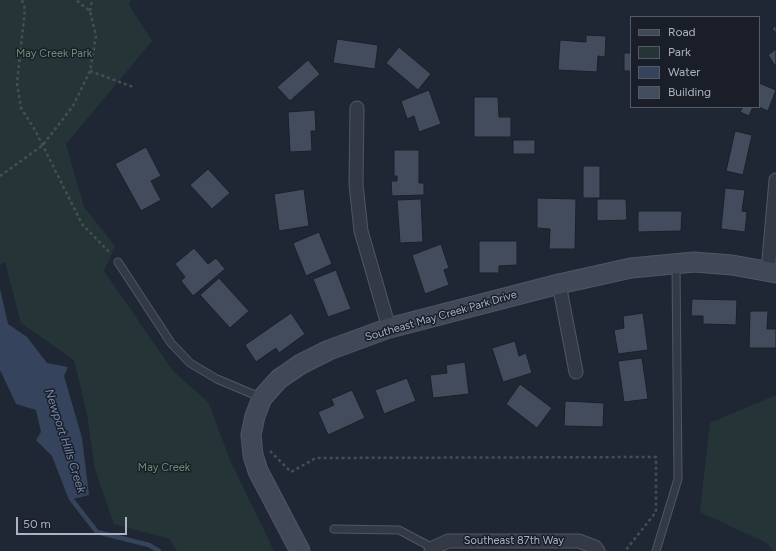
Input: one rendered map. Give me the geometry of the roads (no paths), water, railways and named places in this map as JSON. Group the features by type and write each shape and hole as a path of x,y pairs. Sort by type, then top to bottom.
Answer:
{"street":[{"path":"357,108 356,184 361,231 389,328"},
{"path":"772,272 776,180"},
{"name":"Southeast May Creek Park Drive","path":"300,551 258,470 253,456 251,435 255,416 262,398 279,379 301,364 329,350 389,328 559,284 631,268 676,262 725,264 772,272"},
{"path":"559,284 576,372"},
{"name":"Southeast 87th Way","path":"432,549 448,541 579,541 596,549"}],"lane":[{"path":"118,262 171,343 190,363 217,379 262,398"},
{"path":"656,551 678,479 676,262"},
{"path":"334,529 399,530 432,549"}],"water":[{"path":"0,289 8,324 27,337 47,363 68,367 64,376 82,438 89,495 69,500 52,456 36,440 41,432 36,410 16,404 0,370"}],"waterway":[{"name":"Newport Hills Creek","path":"70,494 72,500 97,532 149,545 159,551"}],"park label":[{"name":"May Creek Park","path":"54,54"},
{"name":"May Creek","path":"164,468"}]}
